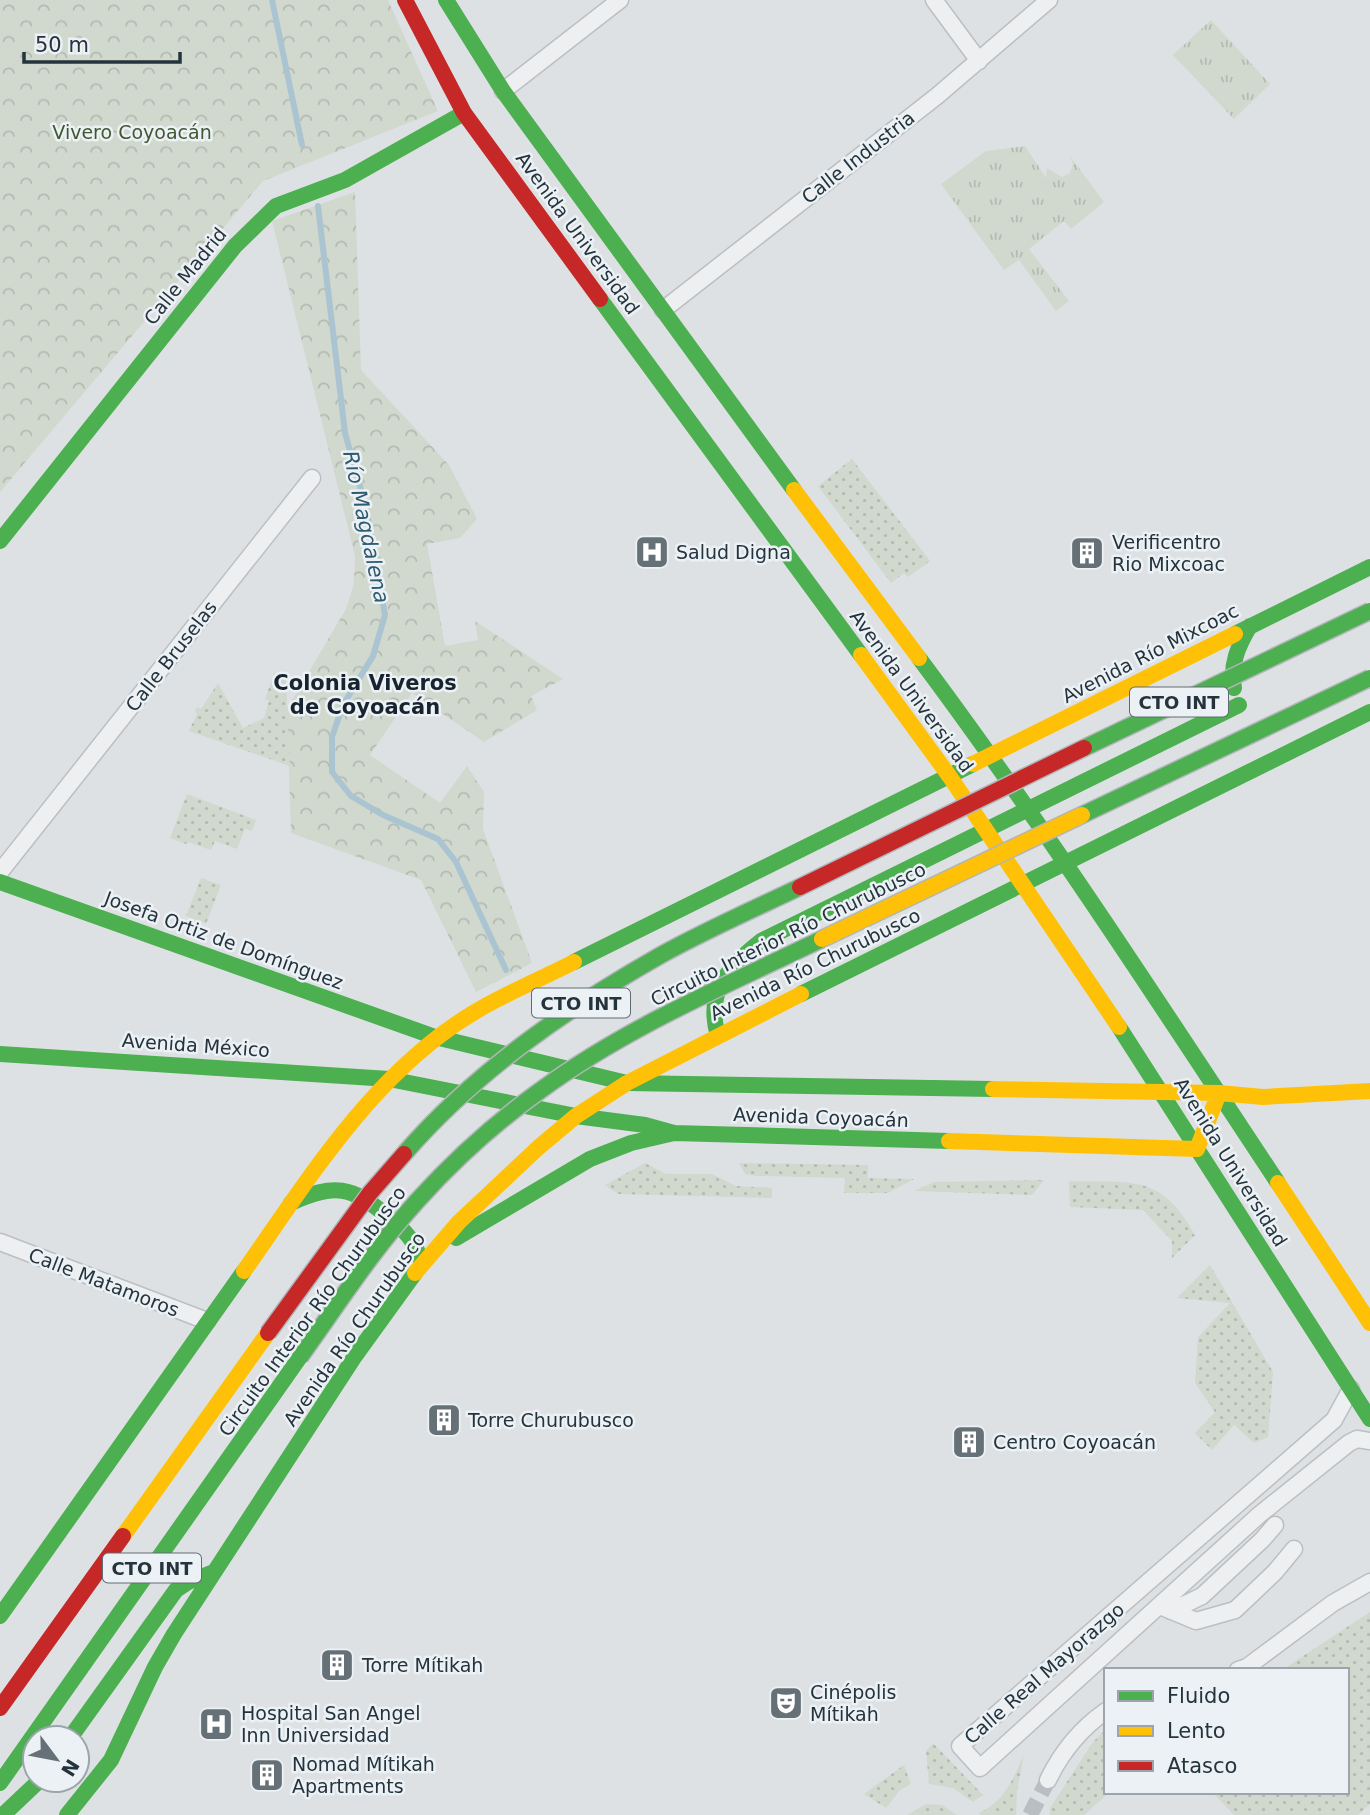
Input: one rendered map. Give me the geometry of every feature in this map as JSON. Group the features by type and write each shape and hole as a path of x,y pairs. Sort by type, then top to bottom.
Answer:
{"main road":[{"name":"Avenida Universidad","path":"405,0 464,113 950,777 1024,883 1163,1093 1370,1419"},
{"name":"Avenida Universidad","path":"446,0 503,91 713,382 1030,810 1370,1323"},
{"name":"Calle Madrid","path":"0,541 235,246 269,212 287,201 345,180 464,113"},
{"name":"Avenida Río Mixcoac","path":"950,777 1370,567"},
{"name":"Circuito Interior Río Churubusco","path":"0,1708 370,1193 424,1131 475,1082 544,1028 607,986 663,954 1370,611"},
{"path":"1250,626 1237,650 1232,670 1239,705 1249,720 1265,734 1278,742 1296,747"},
{"name":"Circuito Interior Río Churubusco","path":"0,1783 392,1231 432,1185 467,1151 544,1087 583,1062 697,1000 1022,842 1370,678"},
{"path":"718,1036 712,1013 717,993 732,967 754,946 1239,705"},
{"name":"CTO INT","path":"1066,862 1370,712"},
{"name":"CTO INT","path":"0,1615 334,1144 389,1079 435,1037 478,1010 950,777"},
{"name":"Avenida Río Churubusco","path":"67,1815 111,1760 155,1667 355,1356 427,1258 458,1222 576,1116 627,1083 1066,862"},
{"name":"Josefa Ortiz de Domínguez","path":"0,882 435,1037"},
{"name":"Avenida Coyoacán","path":"435,1037 627,1083 1219,1093 1263,1097 1370,1091"},
{"name":"Avenida México","path":"0,1054 389,1079"},
{"name":"Avenida Coyoacán","path":"389,1079 576,1116 645,1125 674,1133 1197,1149"},
{"path":"1197,1149 1219,1093"},
{"path":"291,1203 308,1194 331,1191 356,1193 366,1197 410,1235 427,1258 590,1159 631,1143 674,1133"},
{"path":"80,1724 176,1590 214,1572"},
{"path":"3,1815 27,1794"}],"street":[{"path":"503,91 620,0"},
{"path":"934,0 979,61"},
{"name":"Calle Industria","path":"663,310 979,61 1049,0"},
{"name":"Calle Bruselas","path":"0,872 312,478"},
{"name":"Calle Matamoros","path":"0,1242 207,1321"},
{"name":"Calle Real Mayorazgo","path":"1351,1389 1338,1416 960,1746 980,1768 1165,1608 1259,1515 1349,1443 1357,1439 1370,1441"},
{"path":"1245,1499 1259,1515"},
{"path":"1165,1608 1202,1596 1275,1525"},
{"path":"1165,1608 1196,1621 1236,1610 1294,1549"},
{"path":"1244,1668 1333,1603 1370,1582"},
{"path":"1048,1780 1067,1747 1104,1712"}],"green space":[{"name":"Vivero Coyoacán","path":"0,0 388,0 438,111 263,181 0,492"},
{"path":"1211,20 1270,84 1234,119 1173,55"},
{"path":"1025,146 1046,178 1047,168 1062,177 1070,173 1073,164 1070,156 1104,202 1071,229 1064,221 1029,249 1069,301 1056,311 1019,260 1004,270 941,184 986,151"},
{"path":"355,192 361,370 449,465 477,519 460,538 427,544 445,646 478,640 475,621 563,679 531,696 537,710 484,742 412,693 370,755 440,803 467,766 484,792 483,829 532,963 476,992 421,880 291,833 287,709 346,609 354,583 355,556 272,221"},
{"path":"852,459 930,561 908,577 904,573 891,583 818,486"},
{"path":"274,673 286,677 290,766 189,731 197,714 197,707 201,709 218,683 243,728 264,718 269,701 265,699"},
{"path":"187,794 256,820 252,831 245,829 237,849 215,841 211,850 170,838"},
{"path":"201,878 221,885 206,924 186,916"},
{"path":"645,1163 666,1174 712,1174 736,1186 772,1188 772,1198 618,1194 605,1185"},
{"path":"739,1163 868,1165 868,1178 914,1179 888,1193 844,1193 845,1178 757,1176 745,1174"},
{"path":"1044,1180 1032,1195 914,1191 934,1182"},
{"path":"1069,1181 1128,1183 1157,1191 1170,1201 1195,1235 1172,1258 1172,1241 1143,1210 1070,1207"},
{"path":"1210,1265 1273,1372 1268,1437 1254,1443 1234,1425 1212,1450 1195,1433 1215,1412 1195,1383 1198,1337 1230,1303 1177,1298"},
{"path":"1370,1612 1370,1804 1358,1815 1234,1815 1214,1794 1349,1794 1349,1668 1285,1668"},
{"path":"1104,1731 1104,1794 1108,1794 1084,1815 1050,1815 1050,1808 1093,1742"},
{"path":"933,1743 983,1795 973,1802 953,1788 929,1784 926,1751"},
{"path":"1024,1754 1017,1791 1016,1815 981,1815 979,1813 1002,1796"},
{"path":"904,1765 911,1784 900,1790 886,1808 864,1794"},
{"path":"926,1804 942,1805 957,1815 907,1815"}],"waterway":[{"name":"Río Magdalena","path":"272,0 302,145"},
{"name":"Río Magdalena","path":"318,206 345,433 366,508 385,615 373,656 343,705 332,737 332,772 351,796 383,815 438,839 456,862 506,970"}],"tunnel":[{"path":"1030,1815 1048,1780"}],"traffic: fast":[{"path":"446,0 503,91 794,490"},
{"path":"0,541 235,246 276,206 345,180 464,113"},
{"path":"600,299 861,655"},
{"path":"1235,634 1370,567"},
{"path":"1084,748 1370,611"},
{"path":"1234,688 1236,656 1250,626"},
{"path":"919,658 1058,852 1278,1183"},
{"path":"1082,815 1370,678"},
{"path":"718,1036 715,1020 717,993 729,971 761,941 1239,705"},
{"path":"801,994 1370,712"},
{"path":"574,962 973,764"},
{"path":"0,882 435,1037"},
{"path":"404,1154 461,1095 524,1044 591,997 661,955 800,887"},
{"path":"300,1357 402,1218 446,1170 508,1115 608,1046 714,990 822,939"},
{"path":"1119,1027 1370,1419"},
{"path":"435,1037 627,1083 993,1089"},
{"path":"0,1054 389,1079"},
{"path":"389,1079 576,1116 645,1125 674,1133 949,1141"},
{"path":"456,1238 590,1159 631,1143 674,1133"},
{"path":"291,1203 331,1190 353,1193 375,1206 404,1232 417,1249 422,1264"},
{"path":"0,1616 244,1271"},
{"path":"67,1815 111,1760 155,1667 174,1634 355,1356 415,1273"},
{"path":"0,1783 300,1357"},
{"path":"80,1724 176,1590 214,1572"},
{"path":"3,1815 25,1794"}],"traffic: slow":[{"path":"794,490 919,658"},
{"path":"973,764 1235,634"},
{"path":"861,655 950,777 1119,1027"},
{"path":"822,939 1082,815"},
{"path":"244,1271 339,1138 393,1076 423,1049 470,1015 574,962"},
{"path":"415,1273 459,1222 576,1116 627,1083 801,994"},
{"path":"993,1089 1219,1093 1263,1097 1370,1091"},
{"path":"949,1141 1197,1149 1219,1093"},
{"path":"1278,1183 1370,1323"},
{"path":"123,1536 268,1333"}],"traffic: jam":[{"path":"405,0 464,113 600,299"},
{"path":"800,887 1084,748"},
{"path":"268,1333 370,1193 404,1154"},
{"path":"0,1708 123,1536"}],"place":[{"name":"Salud Digna","path":"652,552"},
{"name":"Verificentro Rio Mixcoac","path":"1087,553"},
{"name":"Torre Churubusco","path":"444,1420"},
{"name":"Centro Coyoacán","path":"969,1442"},
{"name":"Torre Mítikah","path":"337,1665"},
{"name":"Cinépolis Mítikah","path":"786,1703"},
{"name":"Hospital San Angel Inn Universidad","path":"216,1724"},
{"name":"Nomad Mítikah Apartments","path":"267,1775"}],"district":[{"name":"Colonia Viveros de Coyoacán","path":"365,695"}]}
